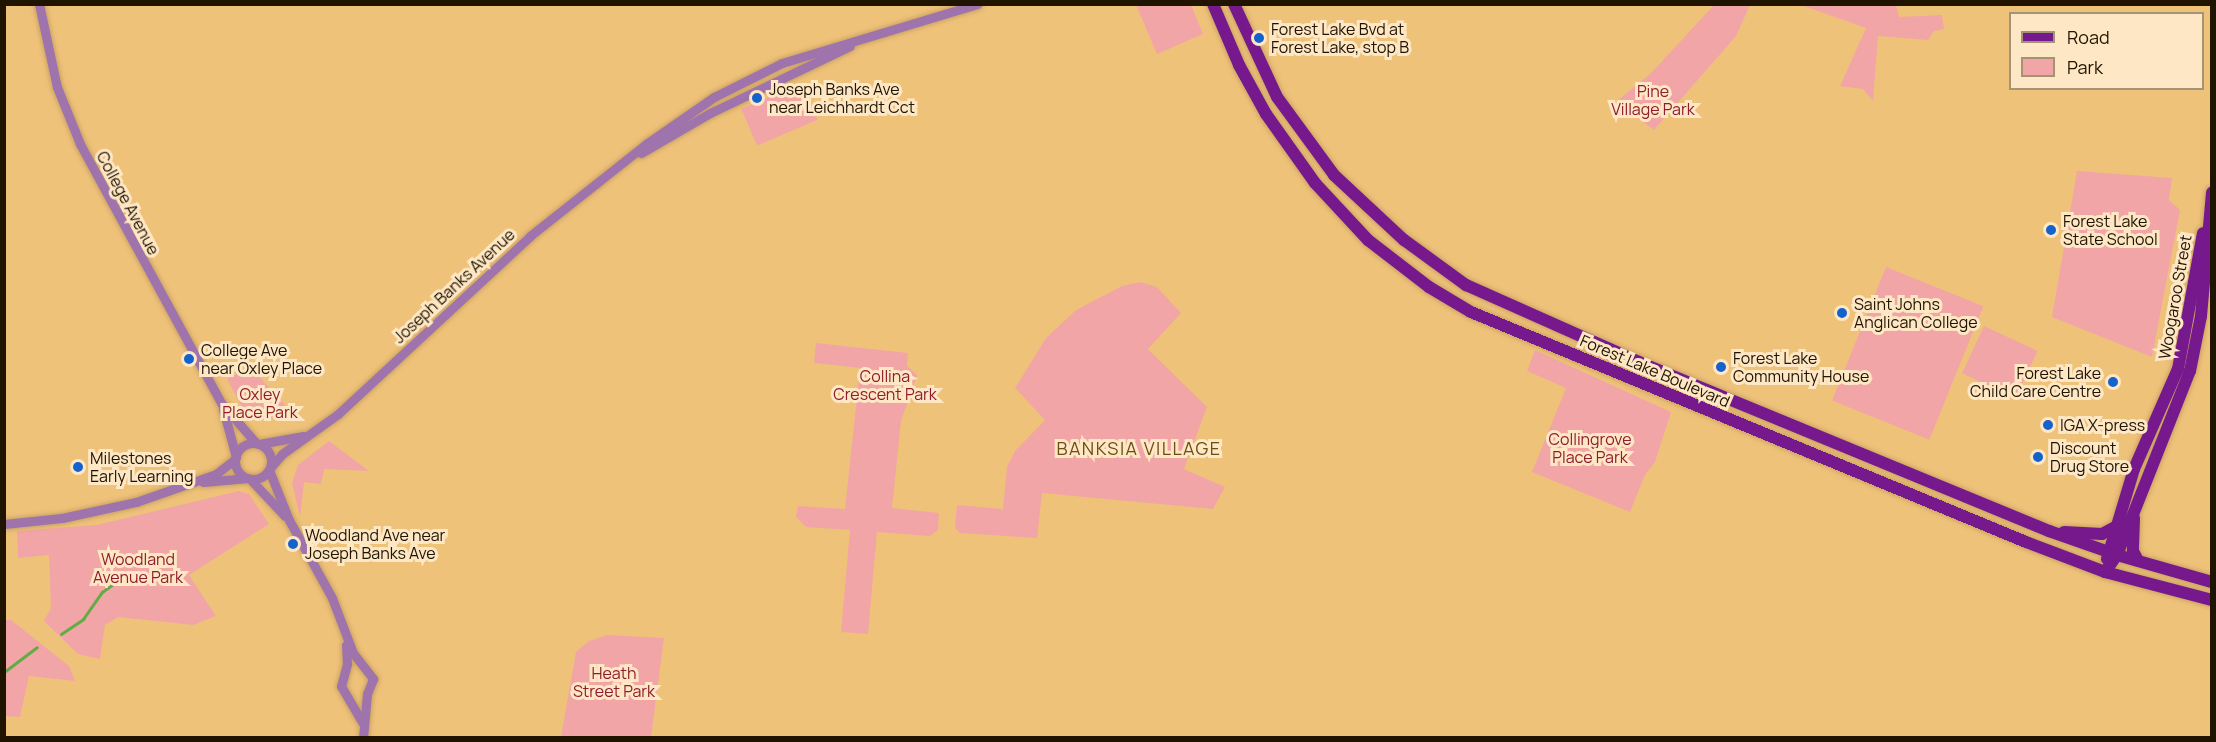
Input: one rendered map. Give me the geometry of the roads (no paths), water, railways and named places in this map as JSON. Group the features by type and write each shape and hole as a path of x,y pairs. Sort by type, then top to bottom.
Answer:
{"main road":[{"path":"1204,4 1209,13 1214,9"},
{"name":"Forest Lake Boulevard","path":"1234,4 1277,97 1334,175 1404,240 1466,285 1662,372 2049,531 2113,554 2211,582"},
{"name":"Forest Lake Boulevard","path":"1214,9 1266,114 1315,183 1368,240 1429,287 1510,328 2105,572 2211,600"},
{"name":"Woogaroo Street","path":"2105,572 2187,383 2211,192"},
{"name":"Woogaroo Street","path":"2113,554 2117,526 2134,469 2178,369 2195,315"},
{"path":"2134,504 2133,547 2138,561"},
{"path":"2049,531 2102,534 2117,526"}],"street":[{"name":"College Avenue","path":"39,4 57,87 80,144 222,404 257,444"},
{"name":"Joseph Banks Avenue","path":"270,469 308,435 338,414 530,236 623,162 714,97 782,63 977,4"},
{"name":"College Avenue","path":"222,404 236,458"},
{"name":"Joseph Banks Avenue","path":"257,444 308,435"},
{"path":"4,524 99,511 195,483 221,472 236,458 243,446 257,444 270,455 270,469 289,520 362,666 373,679 367,694 363,738"},
{"path":"236,458 238,471 249,479 289,520"},
{"path":"195,483 261,477 270,469"},
{"path":"344,628 347,664 341,686 350,696 363,724"},
{"path":"343,673 353,666 362,666"},
{"path":"350,696 367,694"}],"waterway":[{"path":"61,634 83,619 102,592 123,577"},
{"path":"4,672 37,647"}],"place":[{"name":"Forest Lake Bvd at Forest Lake, stop B","path":"1259,38"},
{"name":"Joseph Banks Ave near Leichhardt Cct","path":"757,98"},
{"name":"Forest Lake State School","path":"2051,230"},
{"name":"Saint Johns Anglican College","path":"1842,313"},
{"name":"College Ave near Oxley Place","path":"189,359"},
{"name":"Forest Lake Community House","path":"1721,367"},
{"name":"Forest Lake Child Care Centre","path":"2113,382"},
{"name":"IGA X-press","path":"2048,425"},
{"name":"Discount Drug Store","path":"2038,457"},
{"name":"Milestones Early Learning","path":"78,467"},
{"name":"Woodland Ave near Joseph Banks Ave","path":"293,544"}],"district":[{"name":"BANKSIA VILLAGE","path":"1139,448"}],"park label":[{"name":"Pine Village Park","path":"1653,100"},
{"name":"Collina Crescent Park","path":"885,385"},
{"name":"Oxley Place Park","path":"260,403"},
{"name":"Collingrove Place Park","path":"1590,448"},
{"name":"Woodland Avenue Park","path":"138,568"},
{"name":"Heath Street Park","path":"614,682"}]}
